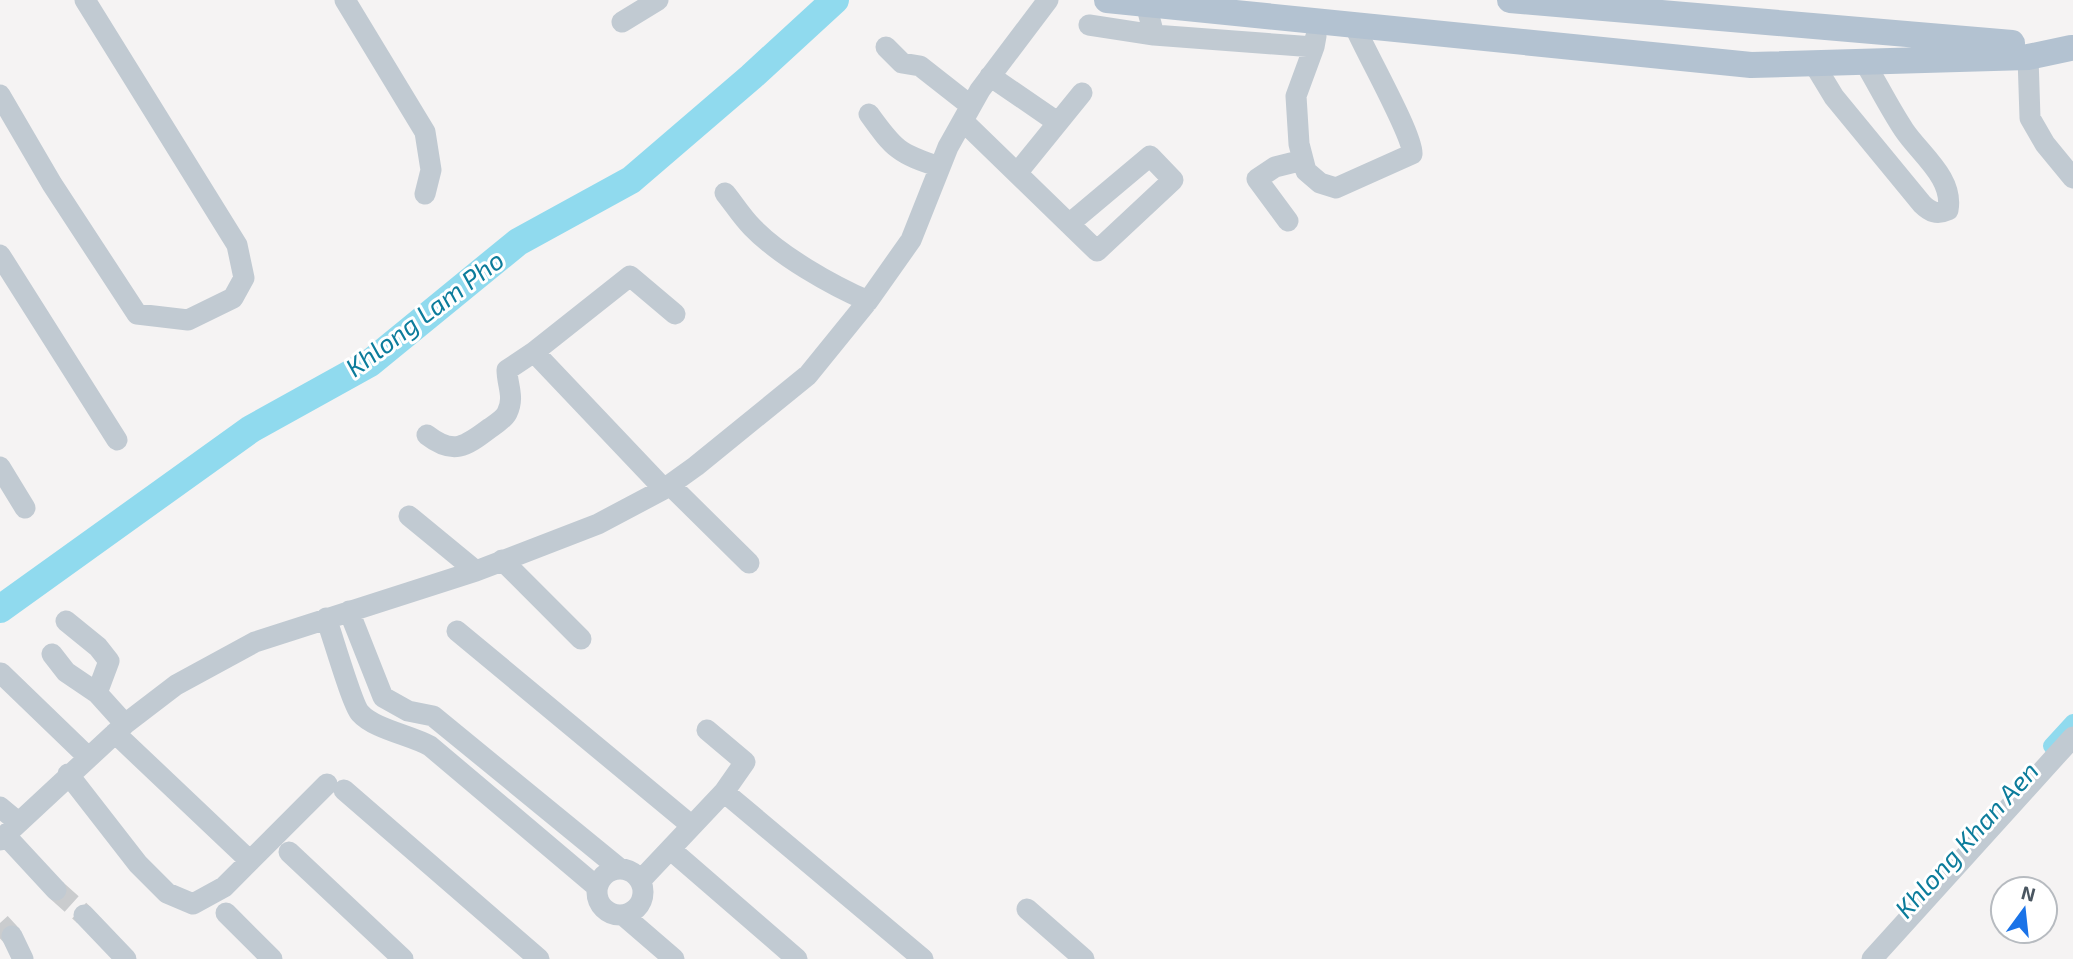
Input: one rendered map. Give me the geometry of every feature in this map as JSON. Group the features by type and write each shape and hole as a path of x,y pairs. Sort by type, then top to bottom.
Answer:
{"main road":[{"path":"1107,0 1146,4 1316,35 1355,27 1718,61 1865,63 2028,57 2072,48"},
{"path":"1510,0 2072,48"},
{"path":"1713,19 1728,34 1731,45 1718,61"}],"street":[{"path":"0,95 52,184 137,314 188,320 233,298 244,278 237,245 85,0"},
{"path":"345,0 425,132 431,170 425,194"},
{"path":"622,22 658,0"},
{"path":"8,833 120,728 176,685 254,642 476,571 598,524 667,487 808,374 868,301 911,240 940,167 967,113 990,76 1048,0"},
{"path":"1146,4 1154,35"},
{"path":"1089,25 1154,35 1316,35 1311,61 1299,80 1296,96 1303,160 1306,171 1320,183 1336,188 1412,153 1411,137 1372,66 1355,27"},
{"path":"886,47 902,63 920,66 1069,224 1097,251 1173,180 1150,156 1069,224"},
{"path":"2028,57 2030,118 2045,144 2073,178"},
{"path":"1814,64 1835,97 1922,204 1929,211 1940,213 1948,210 1948,191 1906,132 1865,63"},
{"path":"990,76 1057,122"},
{"path":"1022,167 1082,93"},
{"path":"869,114 892,146 909,157 940,167"},
{"path":"1288,220 1257,179 1275,167 1303,160"},
{"path":"725,193 753,228 775,246 840,289 868,301"},
{"path":"0,256 117,440"},
{"path":"427,435 439,444 456,448 467,446 506,416 511,388 507,370 630,276 675,314"},
{"path":"534,352 667,487 749,563"},
{"path":"0,467 25,508"},
{"path":"410,516 476,571"},
{"path":"502,560 581,639"},
{"path":"349,611 383,697 408,711 433,716 620,870"},
{"path":"326,618 359,712 386,728 410,735 430,746 597,887 603,907 622,915 674,959"},
{"path":"65,621 98,647 109,661 97,693"},
{"path":"457,631 692,826"},
{"path":"52,654 66,672 97,693 120,728 250,861"},
{"path":"1,673 88,757"},
{"path":"640,881 724,792 745,762 707,730"},
{"path":"1872,959 2073,737"},
{"path":"68,774 138,864 166,893 192,904 205,900 224,887 336,787 539,959"},
{"path":"724,792 923,959"},
{"path":"0,807 8,833 57,890"},
{"path":"670,849 797,959"},
{"path":"289,852 403,959"},
{"path":"597,887 605,874 620,870 628,871 640,881 640,903 622,915"},
{"path":"1027,909 1084,959"},
{"path":"226,913 272,959"},
{"path":"84,915 126,959"},
{"path":"6,942 22,959"}],"waterway":[{"name":"Khlong Lam Pho","path":"0,609 251,429 370,363 518,242 631,180 751,77 835,0"},
{"name":"Khlong Khan Aen","path":"2051,746 2073,722"}],"tunnel":[{"path":"56,890 84,915"},
{"path":"0,923 12,936"}]}
